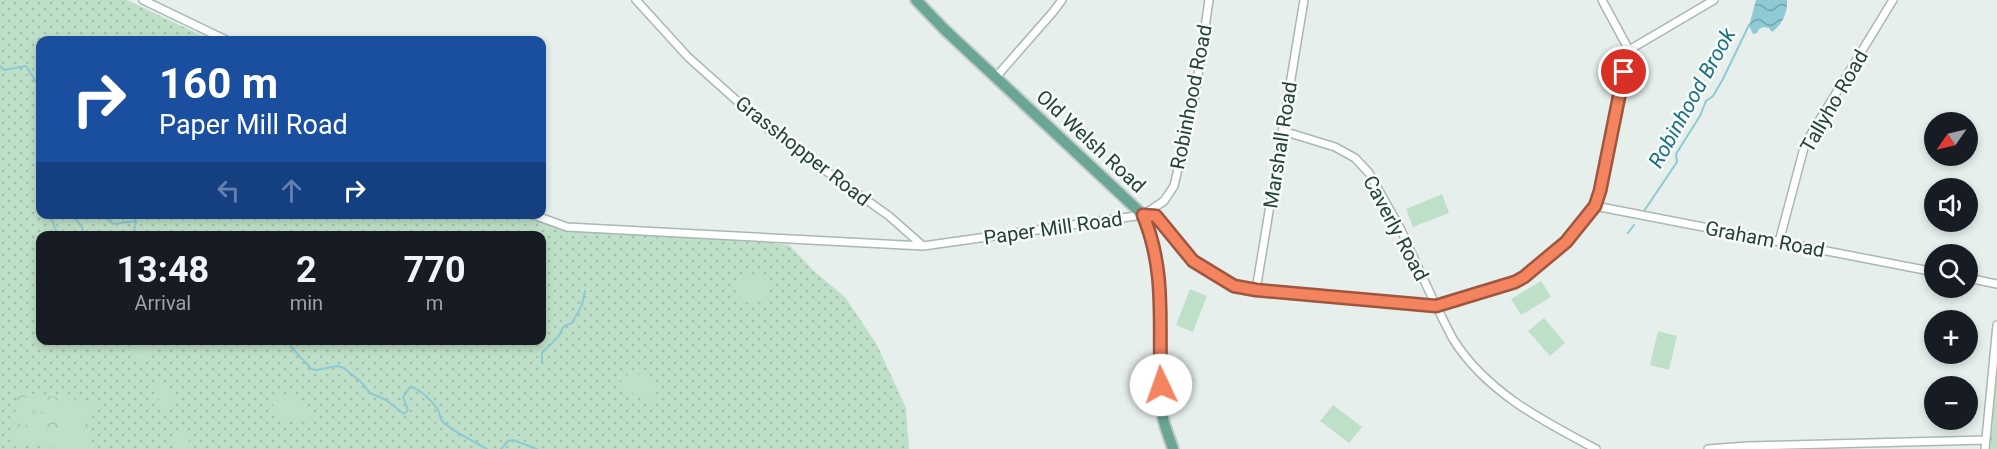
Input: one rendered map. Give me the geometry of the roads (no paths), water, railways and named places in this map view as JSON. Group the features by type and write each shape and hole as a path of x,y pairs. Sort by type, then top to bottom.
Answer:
{"main road":[{"name":"Old Welsh Road","path":"916,0 945,30 1143,215 1157,257 1161,315 1160,360 1163,418 1173,449"}],"street":[{"path":"143,0 218,36"},
{"name":"Grasshopper Road","path":"636,0 688,57 774,134 889,216 923,246"},
{"path":"996,77 1062,0"},
{"name":"Robinhood Road","path":"1143,215 1164,201 1174,186 1195,96 1209,0"},
{"name":"Marshall Road","path":"1256,290 1304,0"},
{"path":"1596,449 1541,420 1505,396 1480,372 1454,340 1436,306 1515,282 1524,277 1566,242 1595,206 1629,50 1602,0"},
{"path":"1629,50 1714,0"},
{"name":"Tallyho Road","path":"1779,242 1804,144 1893,0"},
{"name":"Caverly Road","path":"1283,131 1335,147 1355,158 1369,173 1400,228 1436,306"},
{"name":"Graham Road","path":"1595,206 1924,270"},
{"name":"Paper Mill Road","path":"545,219 567,227 923,246 1143,215 1156,216 1193,261 1234,286 1256,290 1436,306"},
{"path":"1978,281 1997,284"},
{"path":"1985,449 1997,325"},
{"path":"1708,449 1986,440"}],"water":[{"path":"1756,0 1787,0 1784,18 1772,32 1769,28 1763,27 1753,34 1749,26"}],"waterway":[{"name":"Robinhood Brook","path":"1644,211 1677,162 1676,154 1700,116 1706,101 1713,96 1723,79 1749,25"},
{"path":"0,66 4,70 26,66 36,82"},
{"path":"52,219 56,231"},
{"path":"76,219 83,229 82,231"},
{"path":"108,219 113,224 136,221 134,231"},
{"name":"Robinhood Brook","path":"1628,233 1634,225"},
{"path":"542,363 542,353 558,337 564,326 572,323 582,305 585,291"},
{"path":"290,345 311,369 337,366 344,368 370,393 386,400 404,414 408,410 403,397 410,387 417,389 436,407 446,425 487,449"},
{"path":"501,449 508,441 513,440 537,449"}]}
